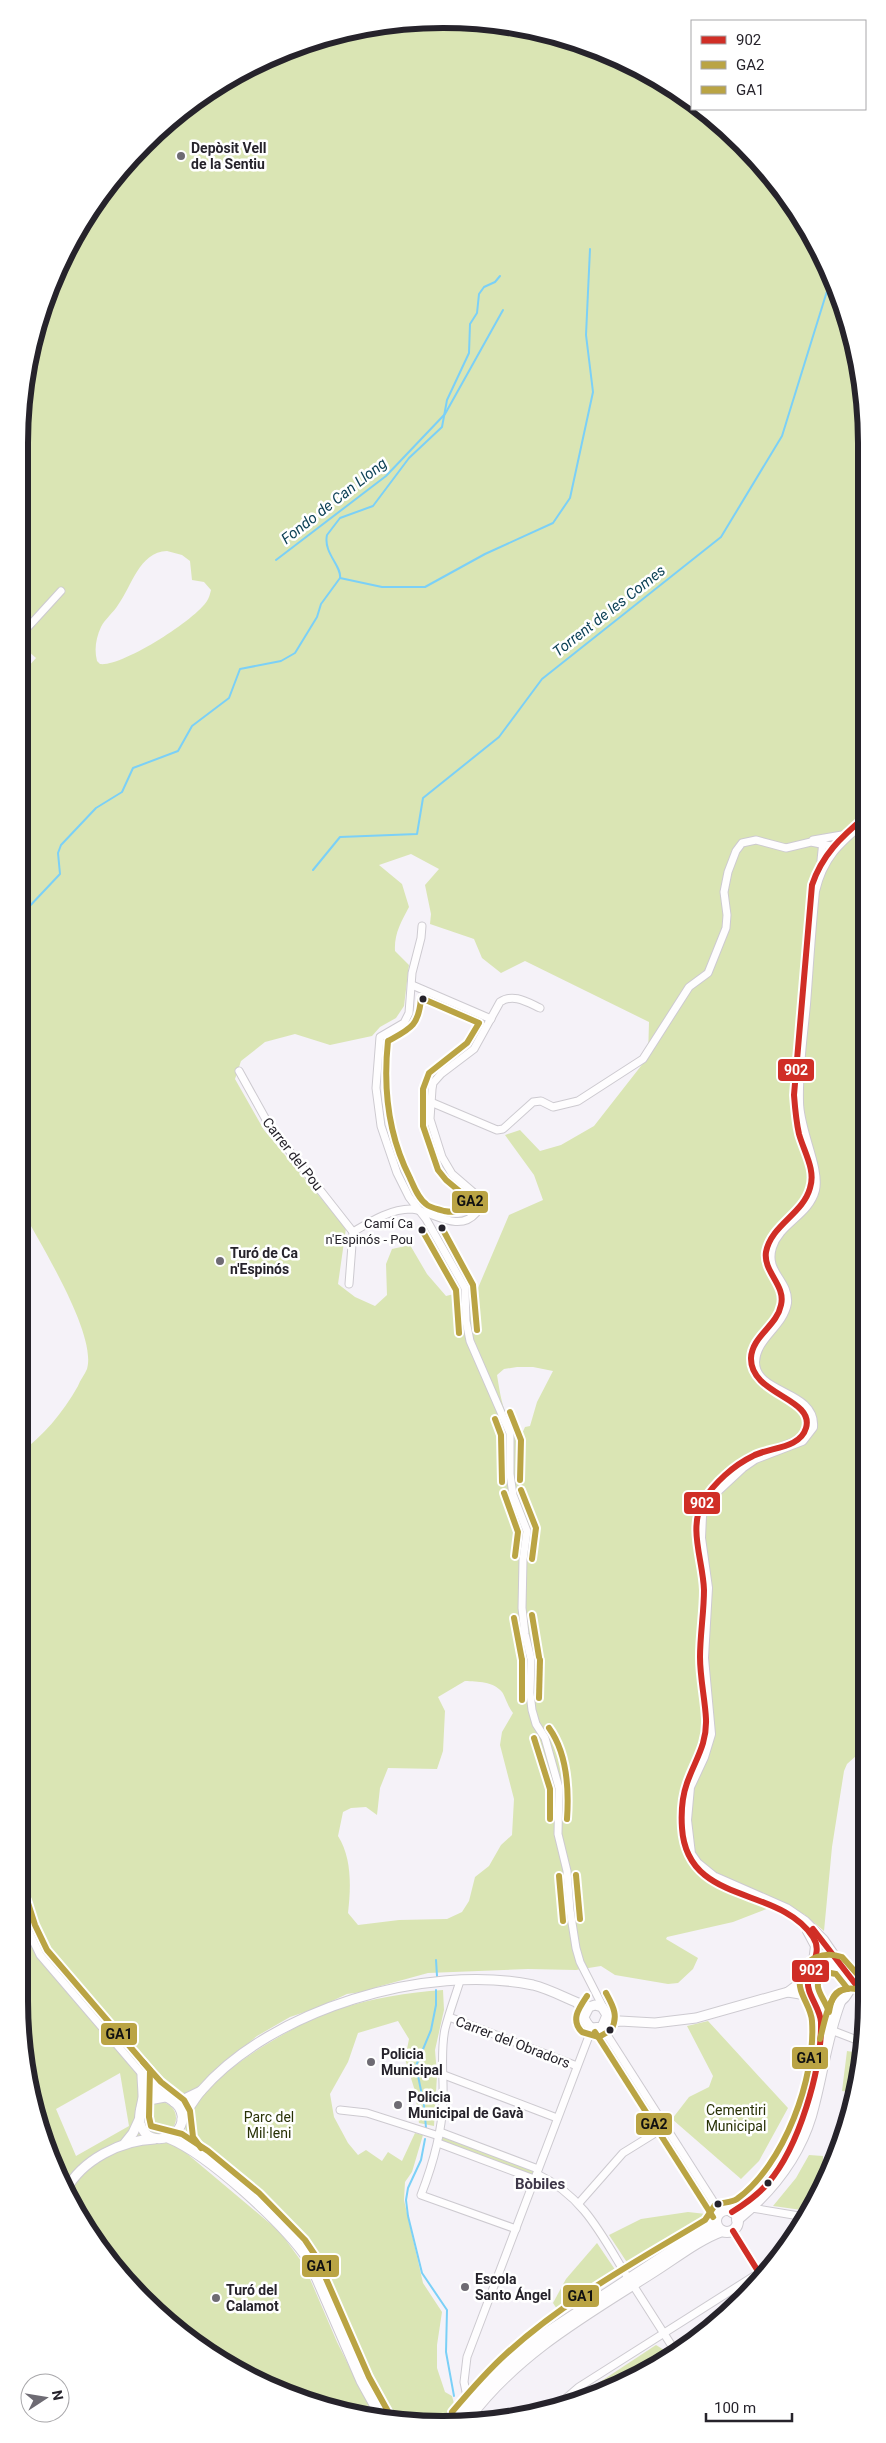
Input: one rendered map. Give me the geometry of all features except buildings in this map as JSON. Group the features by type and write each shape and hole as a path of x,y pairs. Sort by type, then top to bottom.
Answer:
{"main road":[{"path":"858,823 829,844 814,891 798,1086 799,1122 815,1173 814,1191 809,1200 776,1235 771,1246 770,1266 784,1291 786,1300 779,1318 758,1346 754,1362 755,1371 762,1380 803,1405 811,1413 812,1428 802,1440 748,1462 714,1493 702,1510 699,1530 707,1588 703,1658 710,1734 703,1757 689,1787 686,1820 690,1854 702,1870 712,1877 798,1916 823,1940 849,1978 858,1984"},
{"path":"462,2415 501,2370 531,2343 631,2282 727,2231 735,2216 773,2174 791,2146 800,2125 820,2036 821,2017 808,1986 816,1946 813,1937 802,1925 773,1908 709,1880 692,1865 683,1844 682,1819 686,1785 700,1757 706,1737 700,1658 704,1590 697,1538 699,1510 710,1492 739,1466 759,1453 799,1438 805,1432 808,1423 806,1415 800,1407 758,1381 752,1370 751,1361 755,1345 782,1305 781,1292 766,1266 768,1246 773,1234 808,1194 812,1181 798,1130 794,1095 810,896 814,875 829,844 858,823"},
{"path":"811,1973 822,1964 829,1962 843,1968"},
{"path":"472,2415 498,2384 534,2350 631,2282 718,2217 735,2216 752,2208 779,2179 802,2140 813,2108 831,2030 842,2000 849,1989 849,1978"},
{"path":"814,1998 827,2004 858,1998"},
{"path":"718,2217 727,2231"}],"street":[{"path":"28,628 61,591"},
{"path":"433,1103 497,1130 503,1129 532,1102 541,1101 553,1107 578,1101 633,1067 650,1050 689,987 708,973 726,928 728,916 725,885 739,846 752,840 786,848 808,842 829,844"},
{"path":"422,926 412,985 411,1007 407,1018 398,1027 380,1037 376,1088 381,1126 397,1173 413,1203 423,1213 465,1288 466,1321 470,1341 510,1433 510,1474 513,1495 527,1530 523,1560 522,1608 525,1634 531,1659 530,1693 532,1710 536,1724 546,1738 559,1788 558,1834 567,1871 570,1910 576,1948 597,1994 602,2021 578,2066 467,2357 463,2376 469,2406"},
{"path":"412,985 490,1019"},
{"path":"350,1284 353,1232 384,1215 412,1209 461,1221 469,1220 481,1206 478,1195 452,1174 446,1166 432,1126 432,1089 436,1079 474,1049 498,1004 507,998 520,999 540,1008"},
{"name":"Carrer del Pou","path":"239,1071 269,1125 353,1232"},
{"path":"28,1930 40,1955 157,2091 178,2107 182,2134 189,2148"},
{"path":"578,2004 585,2022 655,2023 696,2018 788,1992 811,1973"},
{"path":"460,1981 449,2017 443,2048 444,2075 439,2137 421,2195 516,2229"},
{"path":"168,2138 178,2131 181,2122 201,2091 230,2063 268,2036 300,2019 357,1997 429,1983 460,1981 506,1982 531,1985 547,1989 578,2004 590,2007 599,2006 602,2021 718,2217"},
{"path":"788,1992 814,1998"},
{"path":"584,2017 597,1994"},
{"name":"Carrer del Obradors","path":"449,2017 578,2066"},
{"path":"831,2030 857,2040"},
{"path":"70,2183 82,2170 125,2143 133,2133 141,2110 142,2074"},
{"path":"444,2075 558,2118"},
{"path":"141,2110 144,2104 155,2097 178,2102 201,2091"},
{"path":"340,2110 367,2113 439,2137 536,2174"},
{"path":"139,2120 144,2132 155,2139"},
{"path":"579,2203 623,2153 665,2127"},
{"path":"439,2137 536,2174 560,2187 579,2203 672,2346"},
{"path":"125,2143 168,2138 189,2148 250,2197 297,2243 309,2261 360,2381 377,2410"},
{"path":"752,2208 798,2216"},
{"path":"727,2231 757,2271"},
{"path":"569,2395 579,2387 664,2333 747,2283"}],"green space":[{"path":"416,28 470,28 497,31 524,35 577,50 627,70 651,83 696,113 717,131 737,149 773,190 803,235 816,259 827,284 844,335 851,362 858,416 858,1747 856,1756 847,1764 844,1771 832,1847 824,1931 804,1914 769,1908 733,1922 667,1937 666,1939 698,1958 693,1969 678,1983 668,1984 615,1975 601,1966 576,1970 528,1969 428,1973 369,1991 347,1994 317,2008 290,2017 257,2036 194,2090 176,2099 141,2070 138,2099 144,2140 167,2141 179,2147 280,2232 304,2265 337,2342 371,2409 309,2393 259,2373 235,2360 190,2330 149,2294 113,2253 83,2208 70,2184 50,2134 35,2081 28,2027 28,1446 44,1432 66,1406 87,1369 88,1354 84,1335 66,1291 28,1220 28,667 36,658 28,651 28,416 35,362 59,284 83,235 98,212 113,190 149,149 190,113 235,83 259,70 284,59 335,42 362,35","holes":["167,551 182,555 190,561 192,580 204,582 211,590 208,600 188,619 157,641 124,658 100,664 97,661 96,648 101,627 118,605 143,564 157,553","411,854 439,869 425,885 431,914 430,924 474,939 482,958 501,973 525,961 649,1022 648,1057 594,1126 561,1145 540,1151 520,1130 505,1135 534,1175 543,1200 509,1215 478,1288 446,1296 427,1274 410,1245 392,1249 386,1264 387,1295 375,1306 355,1297 338,1284 346,1228 264,1130 235,1079 241,1061 265,1042 295,1034 330,1045 372,1036 380,1027 396,1018 404,1006 409,965 395,951 396,939 409,907 402,884 379,865","533,1367 553,1371 537,1402 530,1426 525,1427 520,1438 507,1416 497,1375 504,1369","465,1681 490,1684 498,1688 503,1694 513,1713 502,1732 500,1745 514,1799 512,1835 501,1845 489,1866 475,1877 469,1901 462,1912 447,1919 399,1920 358,1925 348,1913 350,1893 348,1863 343,1845 338,1836 343,1812 351,1808 366,1807 377,1815 380,1788 388,1768 437,1769 443,1751 445,1711 438,1697","120,2073 129,2126 76,2156 56,2109"]},
{"name":"Parc del Mil·leni","path":"443,1990 444,2010 435,2050 437,2075 434,2126 419,2123 415,2091 405,2059 409,2039 398,2021 358,2033 348,2062 330,2094 334,2117 348,2143 358,2155 366,2150 382,2161 388,2152 402,2161 415,2133 423,2135 412,2172 405,2182 404,2200 423,2283 442,2312 437,2345 437,2368 445,2392 452,2396 455,2407 450,2416 416,2415 381,2411 309,2254 296,2237 190,2141 187,2136 185,2122 193,2104 228,2071 276,2038 300,2025 321,2015 363,2002 390,1996"},
{"name":"Cementiri Municipal","path":"708,2021 788,2108 759,2161 741,2179 672,2119 689,2097 709,2087 713,2076 687,2026"},
{"path":"847,2051 855,2052 848,2092 842,2091"},
{"path":"160,2102 166,2103 171,2107 175,2112 175,2124 171,2129 166,2133 160,2134 154,2133 149,2129 145,2124 144,2118 145,2112 149,2107 154,2103"},
{"path":"442,2134 536,2170 533,2177 441,2142"},
{"path":"809,2155 823,2156 823,2168 802,2210 773,2206 796,2178"},
{"path":"688,2212 706,2214 707,2218 630,2267 609,2235 641,2219"},
{"path":"597,2243 618,2274 559,2312 553,2303 566,2279"},
{"path":"656,2345 665,2351 627,2373 591,2388"}],"waterway":[{"path":"340,578 382,587 425,587 485,554 553,523 570,498 593,392 586,335 590,249"},
{"name":"Fondo de Can Llong","path":"28,908 60,874 58,853 61,845 96,808 122,792 133,768 178,751 192,726 229,698 240,669 281,661 295,653 317,617 321,604 340,578 340,573 326,542 327,535 340,518 373,506 409,458 442,427 447,400 469,353 470,324 477,313 479,294 484,287 495,282 500,276"},
{"name":"Torrent de les Comes","path":"313,870 340,837 417,834 423,798 499,737 542,679 721,537 782,436 828,287"},
{"name":"Fondo de Can Llong","path":"276,560 386,476 445,414 503,310"},
{"path":"436,1960 437,1976"},
{"path":"426,2128 424,2105 416,2066 431,2030 436,2005 436,1990"},
{"path":"425,2139 421,2160 408,2188 406,2200 422,2273 447,2310 446,2352 454,2396"}],"transit line":[{"name":"902","path":"732,2212 751,2199 768,2183 790,2149 799,2129 813,2084 818,2062 821,2022 808,1985 809,1974 817,1948 813,1937 798,1921 779,1909 717,1883 700,1871 688,1853 682,1828 683,1799 687,1783 703,1745 706,1728 700,1657 704,1590 697,1545 697,1522 703,1501 725,1475 753,1456 791,1444 803,1435 806,1428 806,1418 801,1410 760,1380 753,1370 751,1358 752,1350 756,1343 779,1312 782,1298 778,1285 768,1266 766,1252 774,1234 806,1197 810,1188 812,1174 798,1129 794,1095 812,885 816,874 833,847 858,823"},
{"name":"GA2","path":"421,998 479,1023 467,1043 429,1073 423,1089 423,1126 438,1170 446,1180 470,1200 471,1204 465,1209 456,1212 434,1208 421,1199 403,1162 392,1128 389,1111 386,1076 388,1041 412,1026 418,1015 421,998"},
{"name":"GA2","path":"442,1228 473,1285 477,1330"},
{"name":"GA2","path":"422,1230 456,1290 459,1333"},
{"name":"GA2","path":"510,1412 521,1440 520,1480"},
{"name":"GA2","path":"495,1419 501,1435 502,1482"},
{"name":"GA2","path":"521,1490 536,1528 532,1559"},
{"name":"GA2","path":"504,1493 518,1532 515,1556"},
{"name":"GA2","path":"532,1615 539,1657"},
{"name":"GA2","path":"514,1618 522,1660"},
{"name":"GA2","path":"522,1660 522,1700"},
{"name":"GA2","path":"539,1698 540,1660"},
{"name":"GA2","path":"549,1728 560,1749 566,1772 567,1819"},
{"name":"GA2","path":"534,1738 550,1789 550,1819"},
{"name":"GA2","path":"576,1875 580,1919"},
{"name":"GA2","path":"559,1876 563,1921"},
{"name":"GA1","path":"28,1903 35,1925 47,1950 150,2070 149,2117 151,2126 182,2134 208,2151 259,2193 305,2240 317,2258 369,2377 388,2412"},
{"name":"902","path":"813,1929 858,1987"},
{"name":"GA1","path":"452,2412 506,2354 552,2316 602,2282 705,2220 715,2205 737,2199 754,2184 769,2165 794,2119 809,2068 812,2021 800,1989 802,1970 816,1957 835,1955 842,1957 858,1975"},
{"name":"GA2","path":"825,1972 836,1974 848,1989 843,1989 836,1993 832,1999 829,2012 818,1987 820,1977 825,1972"},
{"name":"GA1","path":"820,2039 832,2000 845,1989 858,1990"},
{"name":"GA2","path":"587,1996 577,2014 578,2028 582,2032 599,2037 611,2030 615,2020 613,2007 606,1993"},
{"name":"GA2","path":"595,2032 713,2217"},
{"name":"GA1","path":"143,2062 161,2082 184,2100 190,2111 193,2137 201,2148"},
{"name":"902","path":"733,2231 758,2271"}],"place":[{"name":"Depòsit Vell de la Sentiu","path":"181,156"},
{"name":"Camí Ca n'Espinós - Pou","path":"422,1230"},
{"name":"Turó de Ca n'Espinós","path":"220,1261"},
{"name":"Policia Municipal","path":"371,2062"},
{"name":"Policia Municipal de Gavà","path":"398,2105"},
{"name":"Escola Santo Ángel","path":"465,2287"},
{"name":"Turó del Calamot","path":"216,2298"}],"district":[{"name":"Bòbiles","path":"540,2184"}]}
